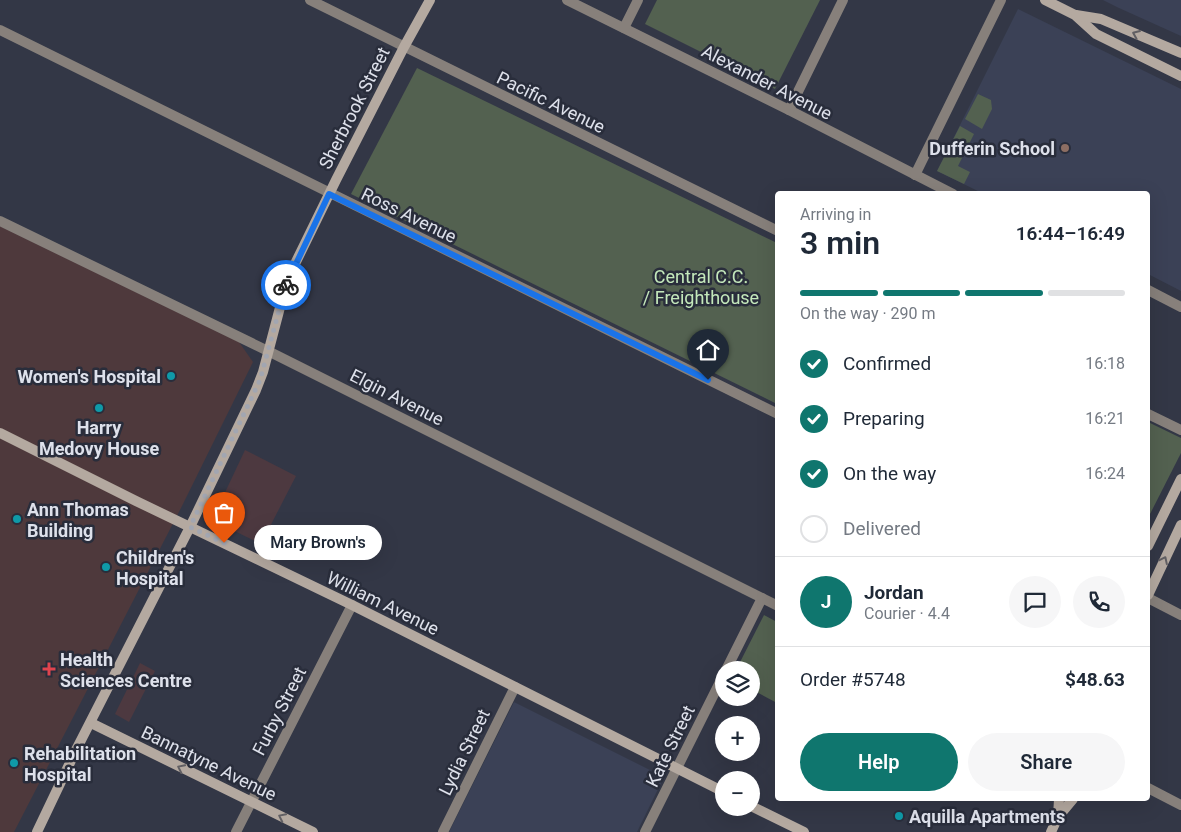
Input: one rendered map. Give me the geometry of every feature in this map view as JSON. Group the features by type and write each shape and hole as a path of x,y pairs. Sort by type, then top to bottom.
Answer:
{"main road":[{"name":"Sherbrook Street","path":"37,832 190,527 256,390 288,280 329,194 430,0"},
{"path":"1045,0 1075,15 1096,34 1181,76"},
{"path":"1075,15 1101,19 1181,53"},
{"name":"William Avenue","path":"0,433 352,605 715,788"},
{"path":"1150,542 1181,478"},
{"path":"1150,592 1181,525"},
{"name":"Bannatyne Avenue","path":"91,724 312,832"},
{"path":"1058,817 1060,801"},
{"path":"1051,832 1058,817 1071,801"},
{"path":"760,810 804,832"}],"street":[{"name":"Pacific Avenue","path":"310,0 775,230"},
{"name":"Alexander Avenue","path":"566,0 789,110 947,191"},
{"path":"624,28 638,0"},
{"path":"789,110 843,0"},
{"path":"916,175 1001,0"},
{"name":"Ross Avenue","path":"0,30 775,413"},
{"name":"Elgin Avenue","path":"0,221 268,351 775,604"},
{"path":"1150,291 1181,307"},
{"path":"1150,415 1181,430"},
{"path":"1150,597 1181,616"},
{"path":"730,661 762,598"},
{"name":"Furby Street","path":"236,832 352,605"},
{"name":"Lydia Street","path":"442,832 515,687"},
{"name":"Kate Street","path":"645,832 715,692"},
{"path":"1150,789 1181,805"}],"shaded area":[{"path":"1103,0 1181,0 1181,36 1119,8"},
{"name":"Dufferin School","path":"1018,9 1181,89 1181,291 1150,275 1150,191 978,191 937,171"},
{"name":"Health Sciences Centre","path":"0,226 239,342 253,362 182,506 14,832 0,832"},
{"path":"245,450 296,476 261,544 214,521 213,518"},
{"path":"140,663 155,671 129,722 115,714"},
{"path":"514,702 664,777 637,832 449,832"}],"green space":[{"path":"657,0 820,0 775,89 645,24"},
{"name":"Central C.C. / Freighthouse","path":"417,68 775,242 775,403 351,194"},
{"path":"978,94 991,100 992,109 982,129 965,119"},
{"path":"960,126 974,134 958,166 970,172 964,184 937,171"},
{"path":"1150,423 1181,438 1181,453 1150,514"},
{"path":"764,615 775,621 775,702 760,694 760,661 741,661"}],"way so far":[{"path":"224,543 190,527 260,380 286,285"}],"place":[{"name":"Dufferin School","path":"1065,148"},
{"name":"Women's Hospital","path":"171,376"},
{"name":"Harry Medovy House","path":"99,408"},
{"name":"Ann Thomas Building","path":"17,519"},
{"name":"Mary Brown's","path":"224,543"},
{"name":"Children's Hospital","path":"106,567"},
{"name":"Health Sciences Centre","path":"49,669"},
{"name":"Rehabilitation Hospital","path":"14,763"},
{"name":"Aquilla Apartments","path":"899,816"}],"route":[{"path":"286,285 329,194 708,380"}]}
